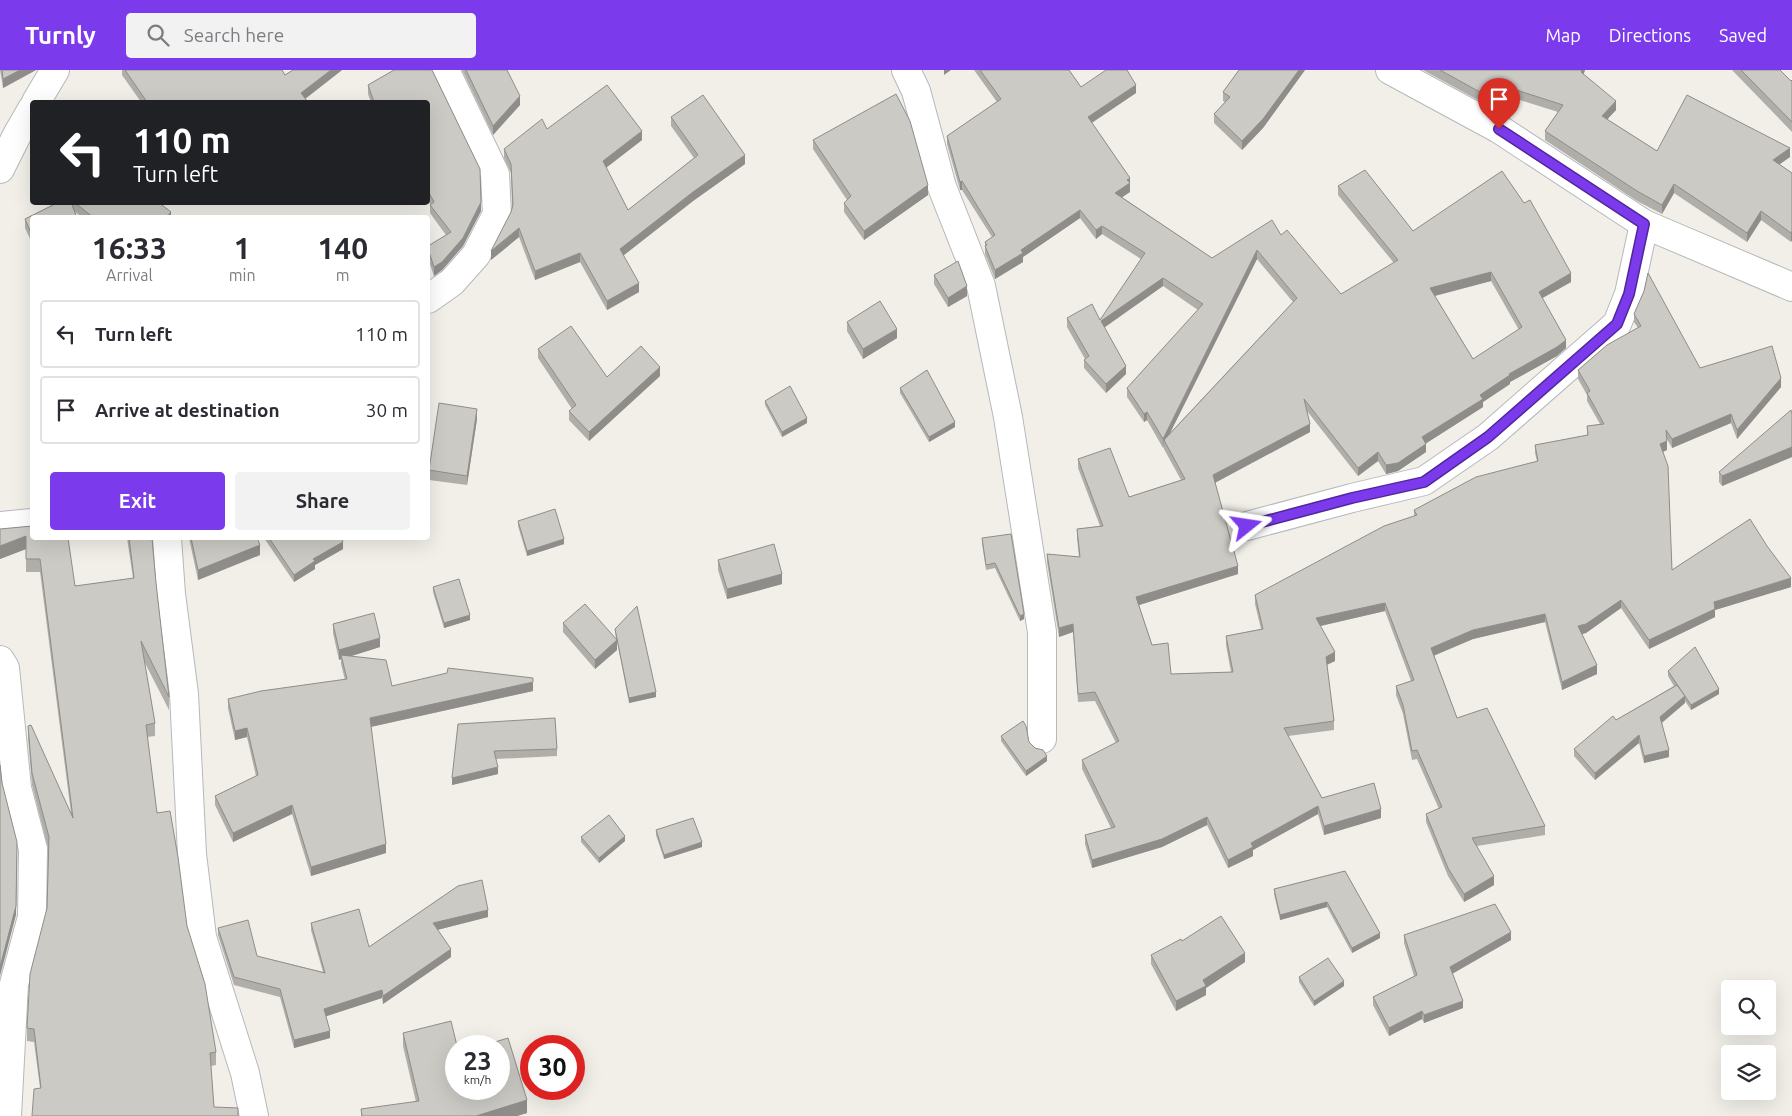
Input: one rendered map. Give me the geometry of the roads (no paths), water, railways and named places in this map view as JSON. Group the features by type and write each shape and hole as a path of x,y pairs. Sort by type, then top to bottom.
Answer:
{"street":[{"path":"37,100 55,70"},
{"path":"430,297 452,282 476,254 497,214 495,174 445,70"},
{"path":"906,70 916,90 942,187 982,286 1008,417 1042,632 1042,739"},
{"path":"1390,70 1499,129 1644,224 1792,287"},
{"path":"0,169 30,112"},
{"path":"1247,526 1352,498 1424,482 1488,437 1617,324 1629,294 1644,224"},
{"path":"0,526 30,523"},
{"path":"167,540 184,694 192,854 202,937 245,1073 254,1116"},
{"path":"0,660 5,668 17,788 32,849 32,916 14,984 7,1116"}]}
